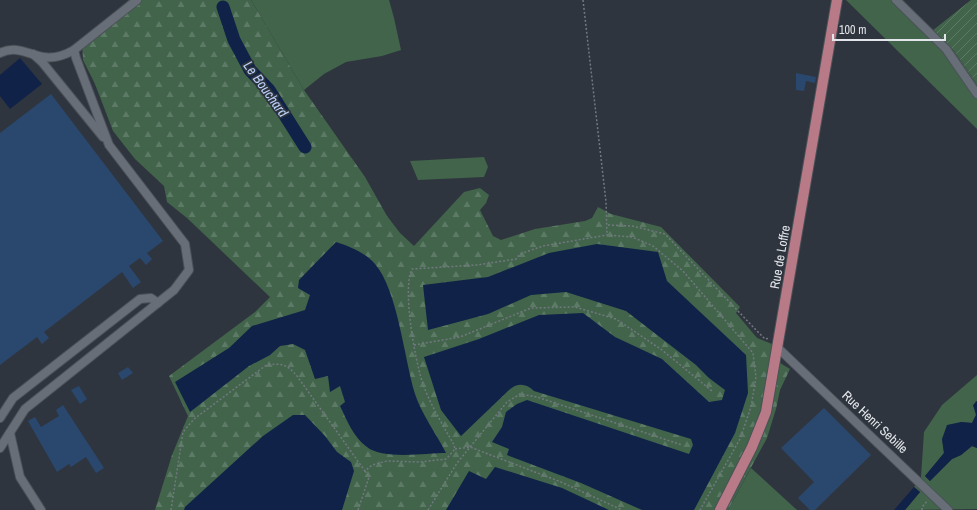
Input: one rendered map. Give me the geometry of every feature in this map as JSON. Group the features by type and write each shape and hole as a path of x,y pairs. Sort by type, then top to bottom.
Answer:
{"main road":[{"name":"Rue de Loffre","path":"720,510 747,458 764,418 781,351 837,0"}],"lane":[{"path":"0,53 10,49 20,49 33,54 54,57 74,50 137,0"},
{"path":"896,0 946,49 977,94"},
{"path":"74,50 109,145"},
{"path":"0,448 25,409 174,290 189,270 185,244 109,145 42,62 33,54"},
{"path":"0,418 13,398 140,299 151,298 158,303"},
{"name":"Rue Henri Sebille","path":"781,351 948,510"},
{"path":"10,434 20,477 42,510"}],"path":[{"path":"583,0 608,225 607,235"},
{"path":"608,225 632,226 665,234 756,330 765,339 769,339"},
{"path":"455,449 422,382 414,346 408,302 409,274 412,269 476,265 516,259 520,254 543,246 607,235 632,237 653,246 683,271 753,353 756,377 751,407 740,439 700,510"},
{"path":"414,346 460,337 531,308 575,307 616,319 662,350 712,391"},
{"path":"171,510 183,432 189,425 265,366 273,364 282,364 289,367 297,376 369,477 358,510"},
{"path":"428,510 457,463 507,402 520,394 526,394 682,445"},
{"path":"365,471 372,465 387,461 420,462 446,459 455,449 470,447 561,482 622,510"},
{"path":"919,510 933,495"}],"green space":[{"path":"129,0 251,0 304,90 365,177 387,216 400,233 414,246 464,192 480,188 489,195 486,203 480,210 493,236 501,240 535,229 585,221 592,218 598,207 611,214 661,227 740,307 736,313 757,338 772,344 770,357 790,369 780,390 767,438 728,510 155,510 172,455 188,416 169,376 255,312 270,297 187,218 167,202 164,186 135,159 113,131 95,84 83,60 82,39"},
{"path":"251,0 389,0 401,50 382,56 346,62 324,74 304,90"},
{"path":"846,0 896,0 955,52 977,84 977,129"},
{"path":"971,0 977,0 977,84 955,52 932,31"},
{"path":"484,157 488,167 484,177 418,180 410,161"},
{"path":"977,375 977,401 975,402 976,415 972,423 961,422 942,439 944,453 925,476 930,481 952,459 961,455 972,446 977,448 977,509 905,510 920,492 914,487 921,477 924,432 942,405"},
{"path":"751,468 797,510 728,510"}],"water":[{"path":"20,58 42,84 10,109 0,96 0,75"},
{"path":"336,242 367,256 375,264 383,276 400,326 415,394 425,416 446,453 394,455 374,451 367,447 354,433 340,406 345,402 340,386 330,392 328,376 315,379 305,350 293,344 280,346 270,355 249,366 190,412 175,382 229,348 252,326 305,310 310,295 298,288 299,280"},
{"path":"597,244 658,252 667,281 746,355 748,393 735,433 694,510 642,510 581,483 507,455 509,449 492,442 502,427 506,412 517,404 527,400 689,454 693,445 691,439 534,391 525,385 518,385 509,390 461,436 441,410 424,357 479,339 539,315 583,313 615,337 662,359 709,402 722,400 725,390 709,378 696,365 626,311 566,292 531,295 488,314 428,330 423,285 488,277 549,253"},
{"path":"977,401 977,448 972,446 961,455 952,459 930,481 925,476 944,453 942,439 947,425 961,422 972,423 976,415 973,405"},
{"path":"293,415 305,415 325,436 337,452 351,462 354,471 342,510 184,510 185,507 263,436"},
{"path":"495,467 562,488 609,510 446,510 469,471 486,479"},
{"path":"914,487 920,492 905,510 894,510"}],"building":[{"path":"796,73 816,77 815,83 806,81 804,91 796,90"},
{"path":"51,94 163,241 147,253 152,259 146,265 140,258 129,266 141,282 133,288 122,272 44,332 49,338 42,344 37,337 0,365 0,133"},
{"path":"128,367 133,373 122,380 118,373"},
{"path":"79,386 87,399 80,404 71,390"},
{"path":"63,405 104,468 96,473 86,457 71,467 69,464 57,472 28,421 35,417 41,427 59,416 56,410"},
{"path":"824,408 871,455 815,510 810,510 798,498 814,482 781,448"}],"waterway":[{"name":"Le Bouchard","path":"223,7 234,40 250,70 269,90 305,147"}]}
